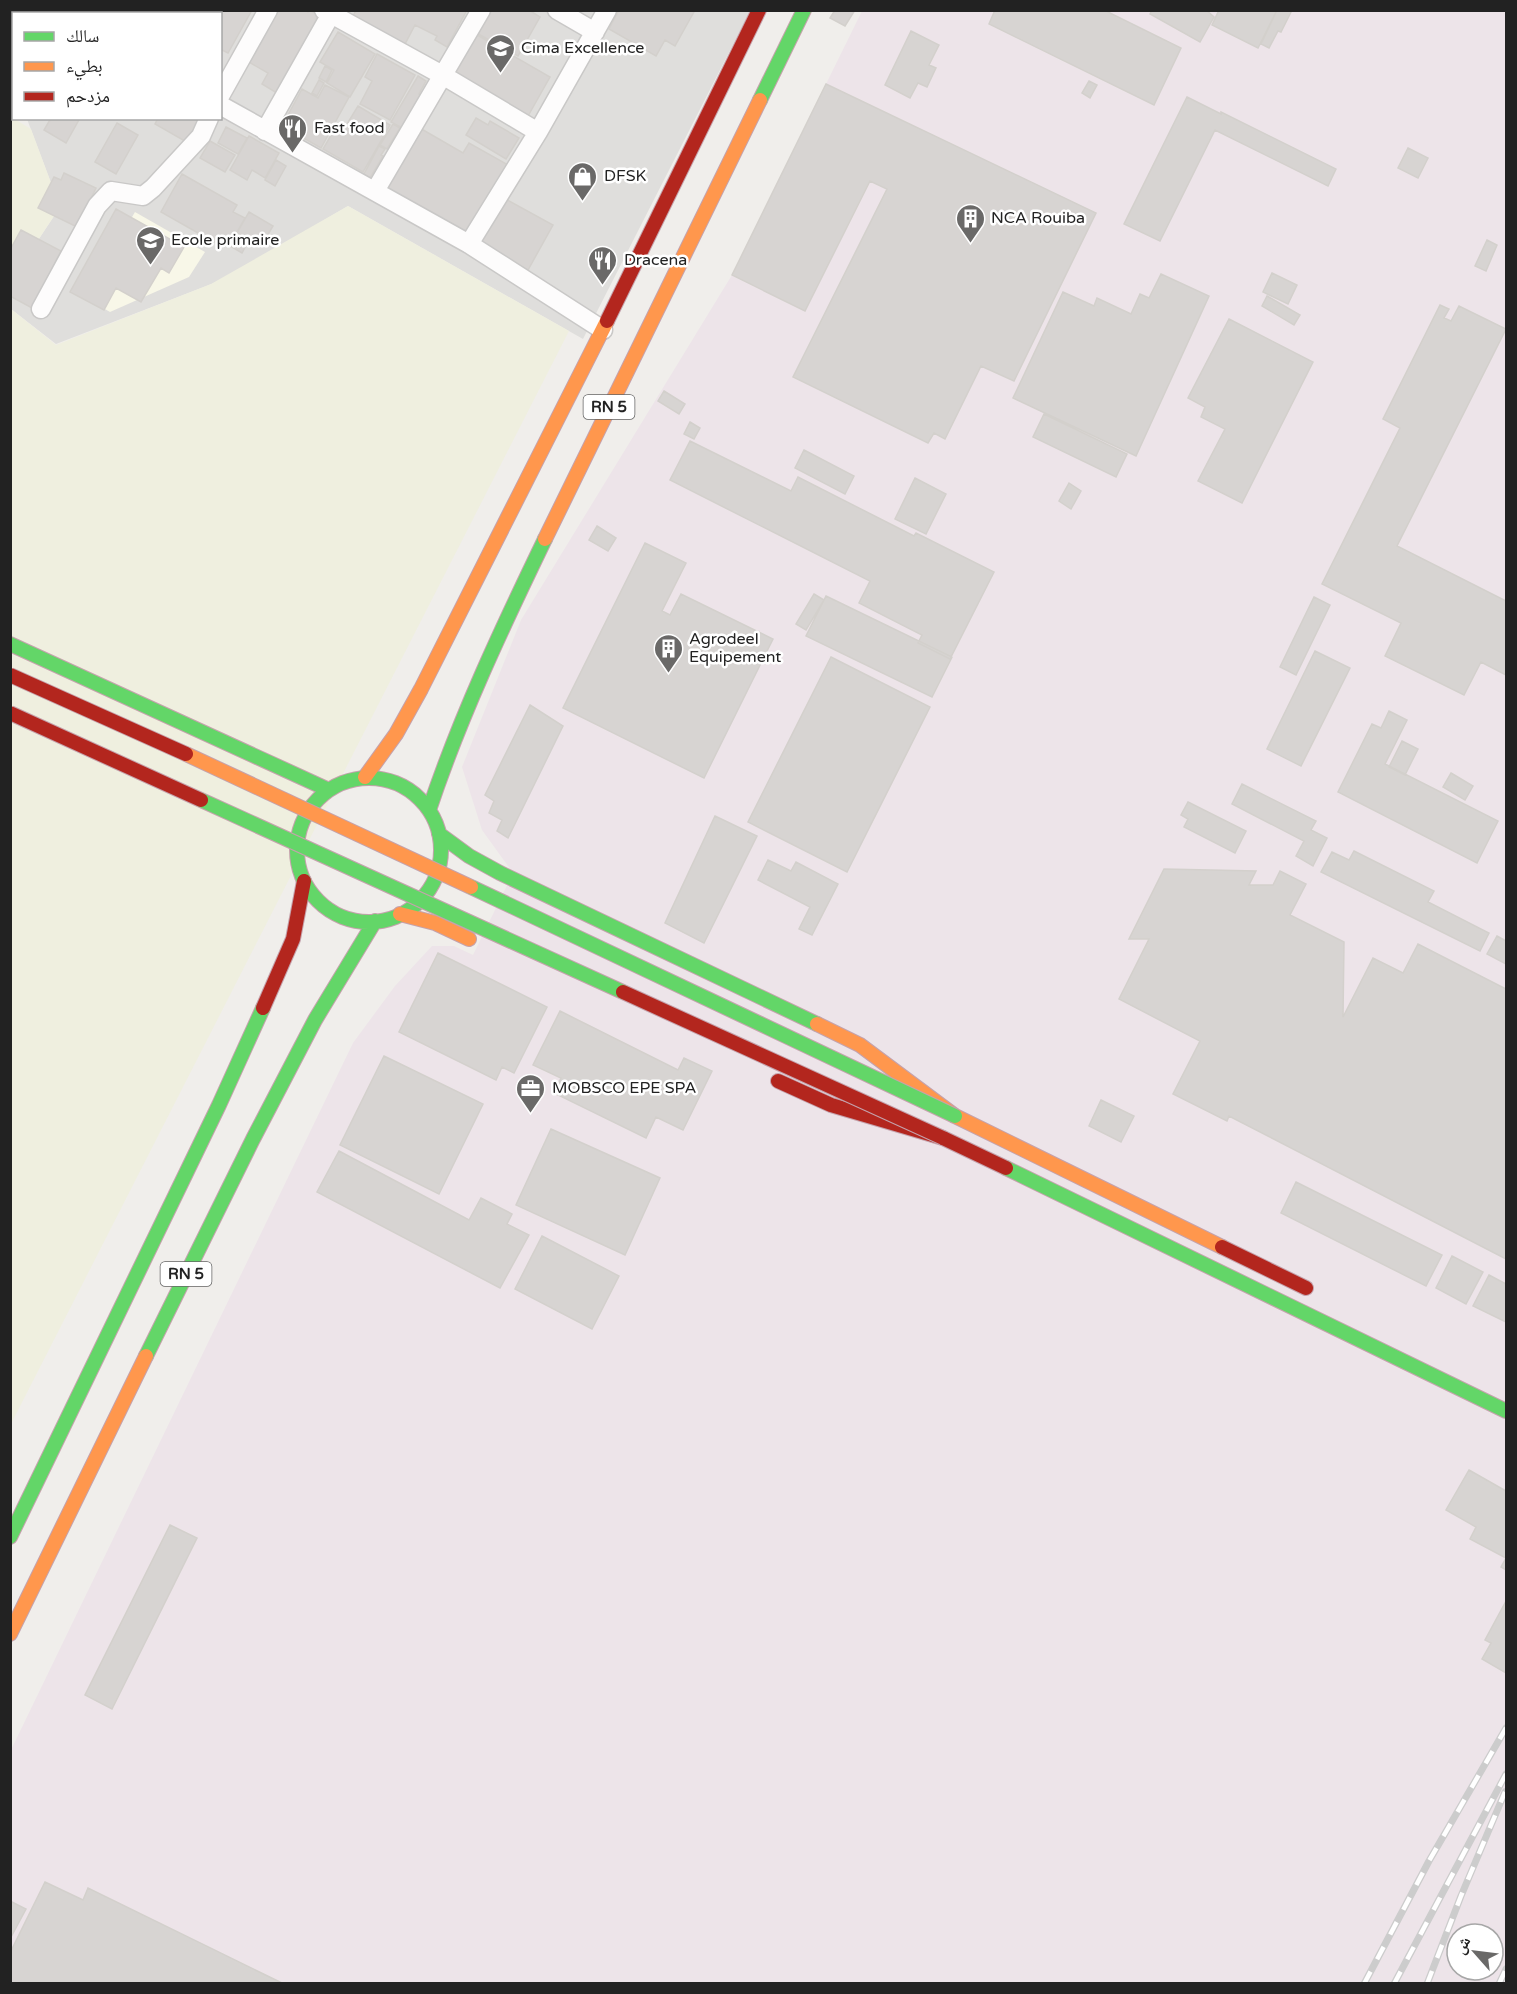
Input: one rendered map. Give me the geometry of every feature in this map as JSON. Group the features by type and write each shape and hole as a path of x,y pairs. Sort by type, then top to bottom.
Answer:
{"highway":[{"name":"RN 5","path":"365,777 396,734 422,688 603,330 759,10"},
{"name":"RN 5","path":"429,810 446,757 467,705 509,614 804,10"},
{"path":"10,644 329,790"},
{"path":"10,675 254,784 955,1116 1324,1297"},
{"path":"10,713 943,1138 1506,1410"},
{"path":"365,777 384,779 401,785 417,795 429,810 439,834 441,853 437,872 429,889 416,904 400,914 375,921 346,918 333,912 316,898 292,858 303,820 314,803 329,790 346,781 365,777"},
{"path":"439,834 469,856 500,873 860,1045 955,1116"},
{"name":"RN 5","path":"10,1537 219,1105 271,992 293,939 304,881"},
{"path":"400,914 435,923 479,943"},
{"name":"RN 5","path":"10,1634 253,1139 315,1020 375,921"},
{"path":"767,1076 831,1105 943,1138"}],"street":[{"path":"222,92 268,10"},
{"path":"375,191 481,10"},
{"path":"557,10 595,32"},
{"path":"469,244 538,132 607,10"},
{"path":"265,131 327,12 444,76 538,132"},
{"path":"222,106 469,244 603,330"},
{"path":"41,309 97,206 111,191 143,196 201,136 209,120"}],"shaded area":[{"path":"11,11 750,11 583,339 348,206 222,280 56,344 11,309 11,281 60,207 27,120 222,120 222,12 12,12 12,82"},
{"path":"862,11 1506,11 1506,1983 11,1983 10,1752 353,1043 395,986 432,946 454,946 473,955 513,873 482,830 462,767 521,620 732,275"},
{"name":"Ecole primaire","path":"135,212 205,252 189,277 110,312 84,297"}],"green space":[{"path":"11,117 12,120 31,129 60,207 11,281"},
{"path":"348,206 569,331 11,1424 11,309 56,345 211,284"}],"building":[{"path":"195,10 252,10 228,53 222,50 222,12 194,12"},
{"path":"276,10 306,10 308,12 310,10 324,19 280,95 262,84 268,73 247,61"},
{"path":"356,10 467,10 447,47 435,40 437,36 415,25 404,46 352,18"},
{"path":"485,10 529,10 540,17 518,56 473,31"},
{"path":"619,10 695,10 675,46 665,40 656,56 609,29"},
{"path":"835,10 855,10 845,26 830,18"},
{"path":"995,10 1104,10 1181,48 1154,105 989,24"},
{"path":"1152,10 1206,10 1214,17 1200,42 1150,14"},
{"path":"1219,10 1277,10 1258,48 1212,25"},
{"path":"1277,10 1292,10 1281,32 1278,31 1269,48 1261,44"},
{"path":"911,31 939,45 929,65 936,68 927,87 918,83 910,98 885,85"},
{"path":"338,32 375,54 350,97 327,83 334,70 320,62"},
{"name":"Cima Excellence","path":"472,32 550,77 528,116 450,71"},
{"path":"377,54 415,75 390,120 360,104 372,81 365,77"},
{"path":"325,66 332,70 326,82 319,78"},
{"path":"418,76 426,81 419,94 422,96 404,129 391,122"},
{"path":"319,80 324,83 317,96 312,93"},
{"path":"1089,81 1097,85 1090,98 1082,93"},
{"name":"NCA Rouiba","path":"826,84 1096,213 1014,381 981,366 945,439 934,433 928,443 793,377 887,189 870,181 805,311 732,275"},
{"path":"325,85 349,97 321,148 282,126 302,89 318,98"},
{"path":"1187,97 1336,169 1328,186 1215,130 1160,241 1124,224"},
{"path":"358,106 390,125 363,172 323,149 337,125 344,129"},
{"path":"476,118 488,125 490,121 519,138 506,159 466,135"},
{"path":"50,120 79,120 66,143 44,130"},
{"path":"157,120 203,120 190,144 155,124"},
{"path":"117,123 138,135 116,174 95,162"},
{"path":"393,124 400,128 387,149 380,145"},
{"path":"226,127 247,138 238,154 218,143"},
{"path":"418,127 463,153 469,143 510,166 469,237 383,186"},
{"path":"249,136 279,153 265,178 252,170 247,180 230,170"},
{"path":"210,141 235,155 225,172 200,158"},
{"path":"379,146 385,149 370,178 364,174"},
{"path":"1408,148 1428,158 1418,178 1398,168"},
{"path":"276,160 286,166 275,186 265,180"},
{"path":"64,173 96,188 77,227 38,208 54,177 61,180"},
{"path":"182,174 237,205 233,212 245,218 229,246 215,238 214,242 161,212"},
{"path":"502,197 553,225 528,270 477,243"},
{"name":"Ecole primaire","path":"116,209 184,247 169,273 161,268 141,302 116,288 104,310 70,292"},
{"path":"249,212 273,226 261,246 237,233"},
{"path":"21,230 61,251 32,308 10,296 10,250"},
{"path":"237,233 249,240 242,253 230,246"},
{"path":"1487,240 1497,245 1486,271 1475,266"},
{"path":"1272,273 1297,285 1288,304 1263,292"},
{"path":"1161,274 1209,296 1136,456 1013,398 1063,292 1094,306 1097,298 1131,314 1140,294 1149,298"},
{"path":"1267,296 1300,315 1294,325 1262,306"},
{"path":"1440,305 1449,309 1444,318 1451,321 1459,306 1506,329 1397,546 1506,601 1506,675 1481,662 1464,695 1385,656 1401,623 1322,584 1400,428 1383,419"},
{"path":"1229,319 1313,362 1242,503 1198,481 1225,429 1201,417 1205,407 1188,398"},
{"path":"664,391 685,404 679,414 658,401"},
{"path":"1044,414 1127,454 1116,477 1033,437"},
{"path":"690,422 700,428 694,439 684,434"},
{"path":"690,441 791,491 798,477 914,536 916,533 994,572 950,659 918,643 922,635 859,603 870,581 670,480"},
{"path":"804,450 854,476 845,494 795,468"},
{"path":"915,478 946,494 926,534 895,519"},
{"path":"1069,483 1081,491 1071,509 1059,501"},
{"path":"597,526 616,538 608,551 589,540"},
{"name":"Agrodeel Equipement","path":"645,543 686,563 662,611 670,615 681,594 773,639 704,778 563,708"},
{"path":"814,594 824,600 806,630 796,624"},
{"path":"826,596 952,657 932,697 806,636"},
{"path":"1314,597 1330,605 1296,675 1280,667"},
{"path":"1315,651 1350,668 1301,766 1267,749"},
{"path":"831,657 930,707 847,872 748,822"},
{"path":"530,705 563,726 508,838 497,831 502,820 489,813 494,801 485,795"},
{"path":"1389,711 1407,720 1385,764 1498,821 1477,863 1338,792 1372,724 1381,728"},
{"path":"1402,741 1418,749 1405,775 1389,767"},
{"path":"1451,773 1473,786 1465,800 1443,787"},
{"path":"1242,784 1316,821 1311,830 1327,838 1313,866 1296,856 1304,841 1232,804"},
{"path":"1188,802 1246,831 1235,853 1184,827 1188,819 1181,815"},
{"path":"715,816 757,836 704,943 665,923"},
{"path":"1354,851 1434,891 1428,902 1489,933 1480,951 1321,872 1332,852 1349,860"},
{"path":"768,860 791,871 796,862 838,884 812,935 799,929 810,907 758,880"},
{"path":"1164,869 1256,871 1249,885 1273,885 1280,871 1306,884 1290,915 1344,942 1343,1017 1373,958 1403,973 1418,944 1506,989 1506,1259 1229,1116 1227,1121 1173,1094 1200,1041 1119,999 1149,939 1129,939"},
{"path":"1497,936 1506,941 1506,964 1487,954"},
{"path":"438,953 547,1007 514,1073 502,1067 496,1080 399,1032"},
{"path":"560,1011 678,1070 684,1058 712,1071 683,1130 656,1117 646,1138 554,1093 561,1078 533,1065"},
{"path":"384,1056 483,1104 439,1194 340,1145"},
{"path":"1101,1100 1134,1116 1121,1142 1089,1126"},
{"path":"551,1129 660,1178 625,1255 516,1205"},
{"path":"339,1151 469,1220 481,1198 512,1214 507,1224 529,1235 500,1288 317,1192"},
{"path":"1296,1182 1442,1255 1426,1286 1281,1213"},
{"path":"542,1236 619,1276 592,1329 515,1289"},
{"path":"1452,1256 1483,1272 1466,1304 1436,1288"},
{"path":"1489,1275 1506,1284 1506,1322 1473,1306"},
{"path":"1469,1470 1506,1491 1506,1558 1470,1539 1476,1527 1446,1510"},
{"path":"170,1525 197,1538 112,1709 85,1695"},
{"path":"1506,1558 1506,1570 1501,1567"},
{"path":"1506,1601 1506,1673 1482,1659 1491,1643 1485,1640"},
{"path":"45,1882 83,1900 88,1888 284,1984 10,1984 10,1953"},
{"path":"10,1901 26,1909 10,1939"}],"railway":[{"path":"1364,1984 1429,1861 1506,1728"},
{"path":"1394,1984 1506,1774"},
{"path":"1427,1984 1505,1792"},
{"path":"1499,1984 1506,1969"}],"traffic: fast":[{"path":"760,100 804,10"},
{"path":"429,810 468,707 545,539"},
{"path":"10,644 329,790"},
{"path":"369,778 396,784 409,790 420,799 429,810 435,823 441,850 435,877 429,890 420,901 409,910 396,916 369,922 342,916 329,910 318,901 309,890 303,877 297,850 303,823 309,810 318,799 329,790 342,784 369,778"},
{"path":"201,800 623,992"},
{"path":"439,834 469,856 500,873 817,1024"},
{"path":"471,887 955,1116"},
{"path":"146,1356 253,1139 315,1020 375,921"},
{"path":"10,1537 219,1105 263,1008"},
{"path":"1006,1168 1506,1411"}],"traffic: slow":[{"path":"545,539 760,100"},
{"path":"365,777 396,734 421,689 607,321"},
{"path":"186,754 471,887"},
{"path":"400,914 435,923 469,939"},
{"path":"817,1024 860,1045 955,1116 1222,1247"},
{"path":"10,1634 146,1356"}],"traffic: jam":[{"path":"607,321 759,10"},
{"path":"10,675 186,754"},
{"path":"10,713 201,800"},
{"path":"263,1008 293,939 304,881"},
{"path":"623,992 943,1138"},
{"path":"778,1081 831,1105 943,1138 1006,1168"},
{"path":"1222,1247 1306,1288"}],"place":[{"name":"Cima Excellence","path":"500,74"},
{"name":"Fast food","path":"293,154"},
{"name":"DFSK","path":"583,202"},
{"name":"NCA Rouiba","path":"970,244"},
{"name":"Ecole primaire","path":"150,266"},
{"name":"Dracena","path":"603,286"},
{"name":"Agrodeel Equipement","path":"668,674"},
{"name":"MOBSCO EPE SPA","path":"531,1114"}]}
